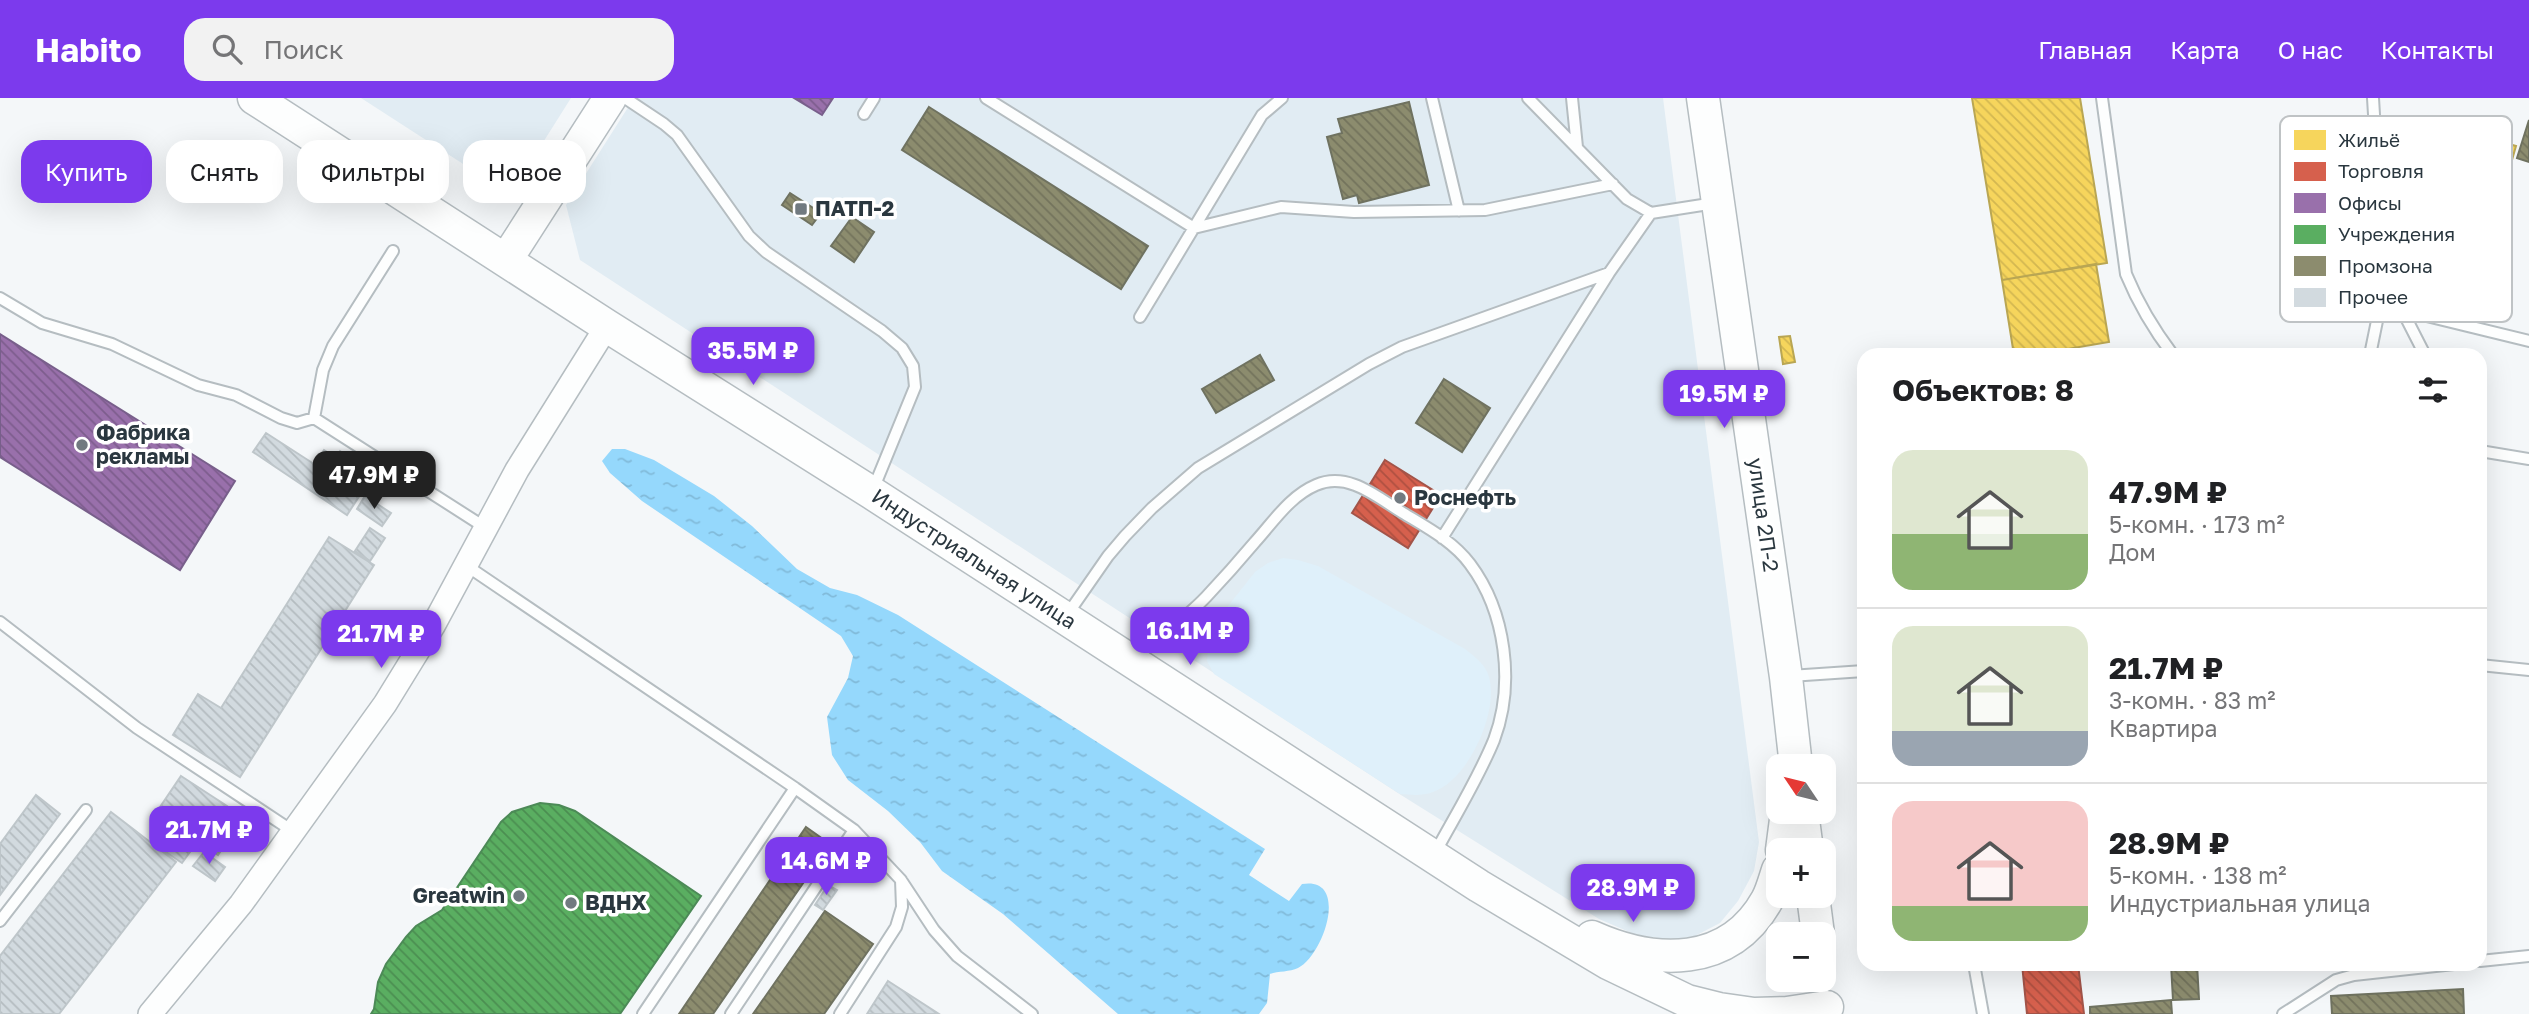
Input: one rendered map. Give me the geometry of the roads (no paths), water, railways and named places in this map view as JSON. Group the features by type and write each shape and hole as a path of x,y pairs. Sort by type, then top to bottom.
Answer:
{"main road":[{"name":"Индустриальная улица","path":"254,98 1132,660 1479,886 1608,963 1687,1001 1719,1009 1754,1014 1787,1013 1826,1000"},
{"path":"506,260 610,98"},
{"name":"улица 2П-2","path":"1703,98 1786,677 1794,754"},
{"path":"1479,886 1602,941 1632,951 1677,956 1696,955 1726,943 1746,928 1766,903"},
{"path":"1479,886 1665,1014"}],"street":[{"path":"150,1014 241,904 385,704 467,566 517,470 607,326"}],"lane":[{"path":"625,98 677,135 749,236 766,252 882,331 902,348 913,366 915,387 872,493"},
{"path":"864,114 874,98"},
{"path":"986,98 1195,228 1281,207 1354,212 1485,210 1613,184"},
{"path":"1140,317 1262,115 1282,98"},
{"path":"1432,98 1459,211"},
{"path":"1528,98 1613,184 1651,213 1717,202"},
{"path":"1572,98 1577,147"},
{"path":"2102,98 2126,274 2135,296 2168,348"},
{"path":"2373,98 2374,116"},
{"path":"1442,538 1609,273 1651,213"},
{"path":"314,418 323,370 333,346 393,251"},
{"path":"1066,618 1108,556 1125,536 1198,468 1368,364 1402,347 1609,273"},
{"path":"0,298 42,323 112,344 198,386 236,395 281,418 297,423 314,418 486,528"},
{"path":"2371,348 2377,322"},
{"path":"2408,322 2421,348"},
{"path":"2451,322 2529,341"},
{"path":"2487,452 2529,460"},
{"path":"1132,660 1203,600 1292,499 1318,484 1338,480 1358,485 1442,538 1469,563 1490,597 1504,656 1506,694 1494,739 1434,856"},
{"path":"467,566 854,830 901,880 934,930 957,957 1032,1014"},
{"path":"0,622 137,728 294,832"},
{"path":"2487,666 2529,670"},
{"path":"1786,677 1857,672"},
{"path":"643,1014 795,788"},
{"path":"0,921 86,810"},
{"path":"731,1014 854,830"},
{"path":"840,1014 896,927 902,907 901,880"},
{"path":"2487,960 2529,956"},
{"path":"1975,971 1983,1014"},
{"path":"2283,1014 2336,980 2390,971"}],"water":[{"path":"612,449 625,449 654,460 714,496 752,526 797,569 830,588 857,595 898,615 1265,849 1249,875 1289,901 1302,884 1317,885 1325,892 1329,904 1328,918 1323,934 1308,960 1298,968 1270,974 1267,1003 1259,1014 1118,1014 1003,914 942,871 920,842 888,811 848,780 832,755 827,717 848,678 853,656 841,636 642,501 610,473 602,461"}],"place":[{"name":"ПАТП-2","path":"801,209"},
{"name":"Фабрика рекламы","path":"82,445"},
{"name":"Роснефть","path":"1400,498"},
{"name":"Greatwin","path":"519,896"},
{"name":"ВДНХ","path":"571,903"}]}
